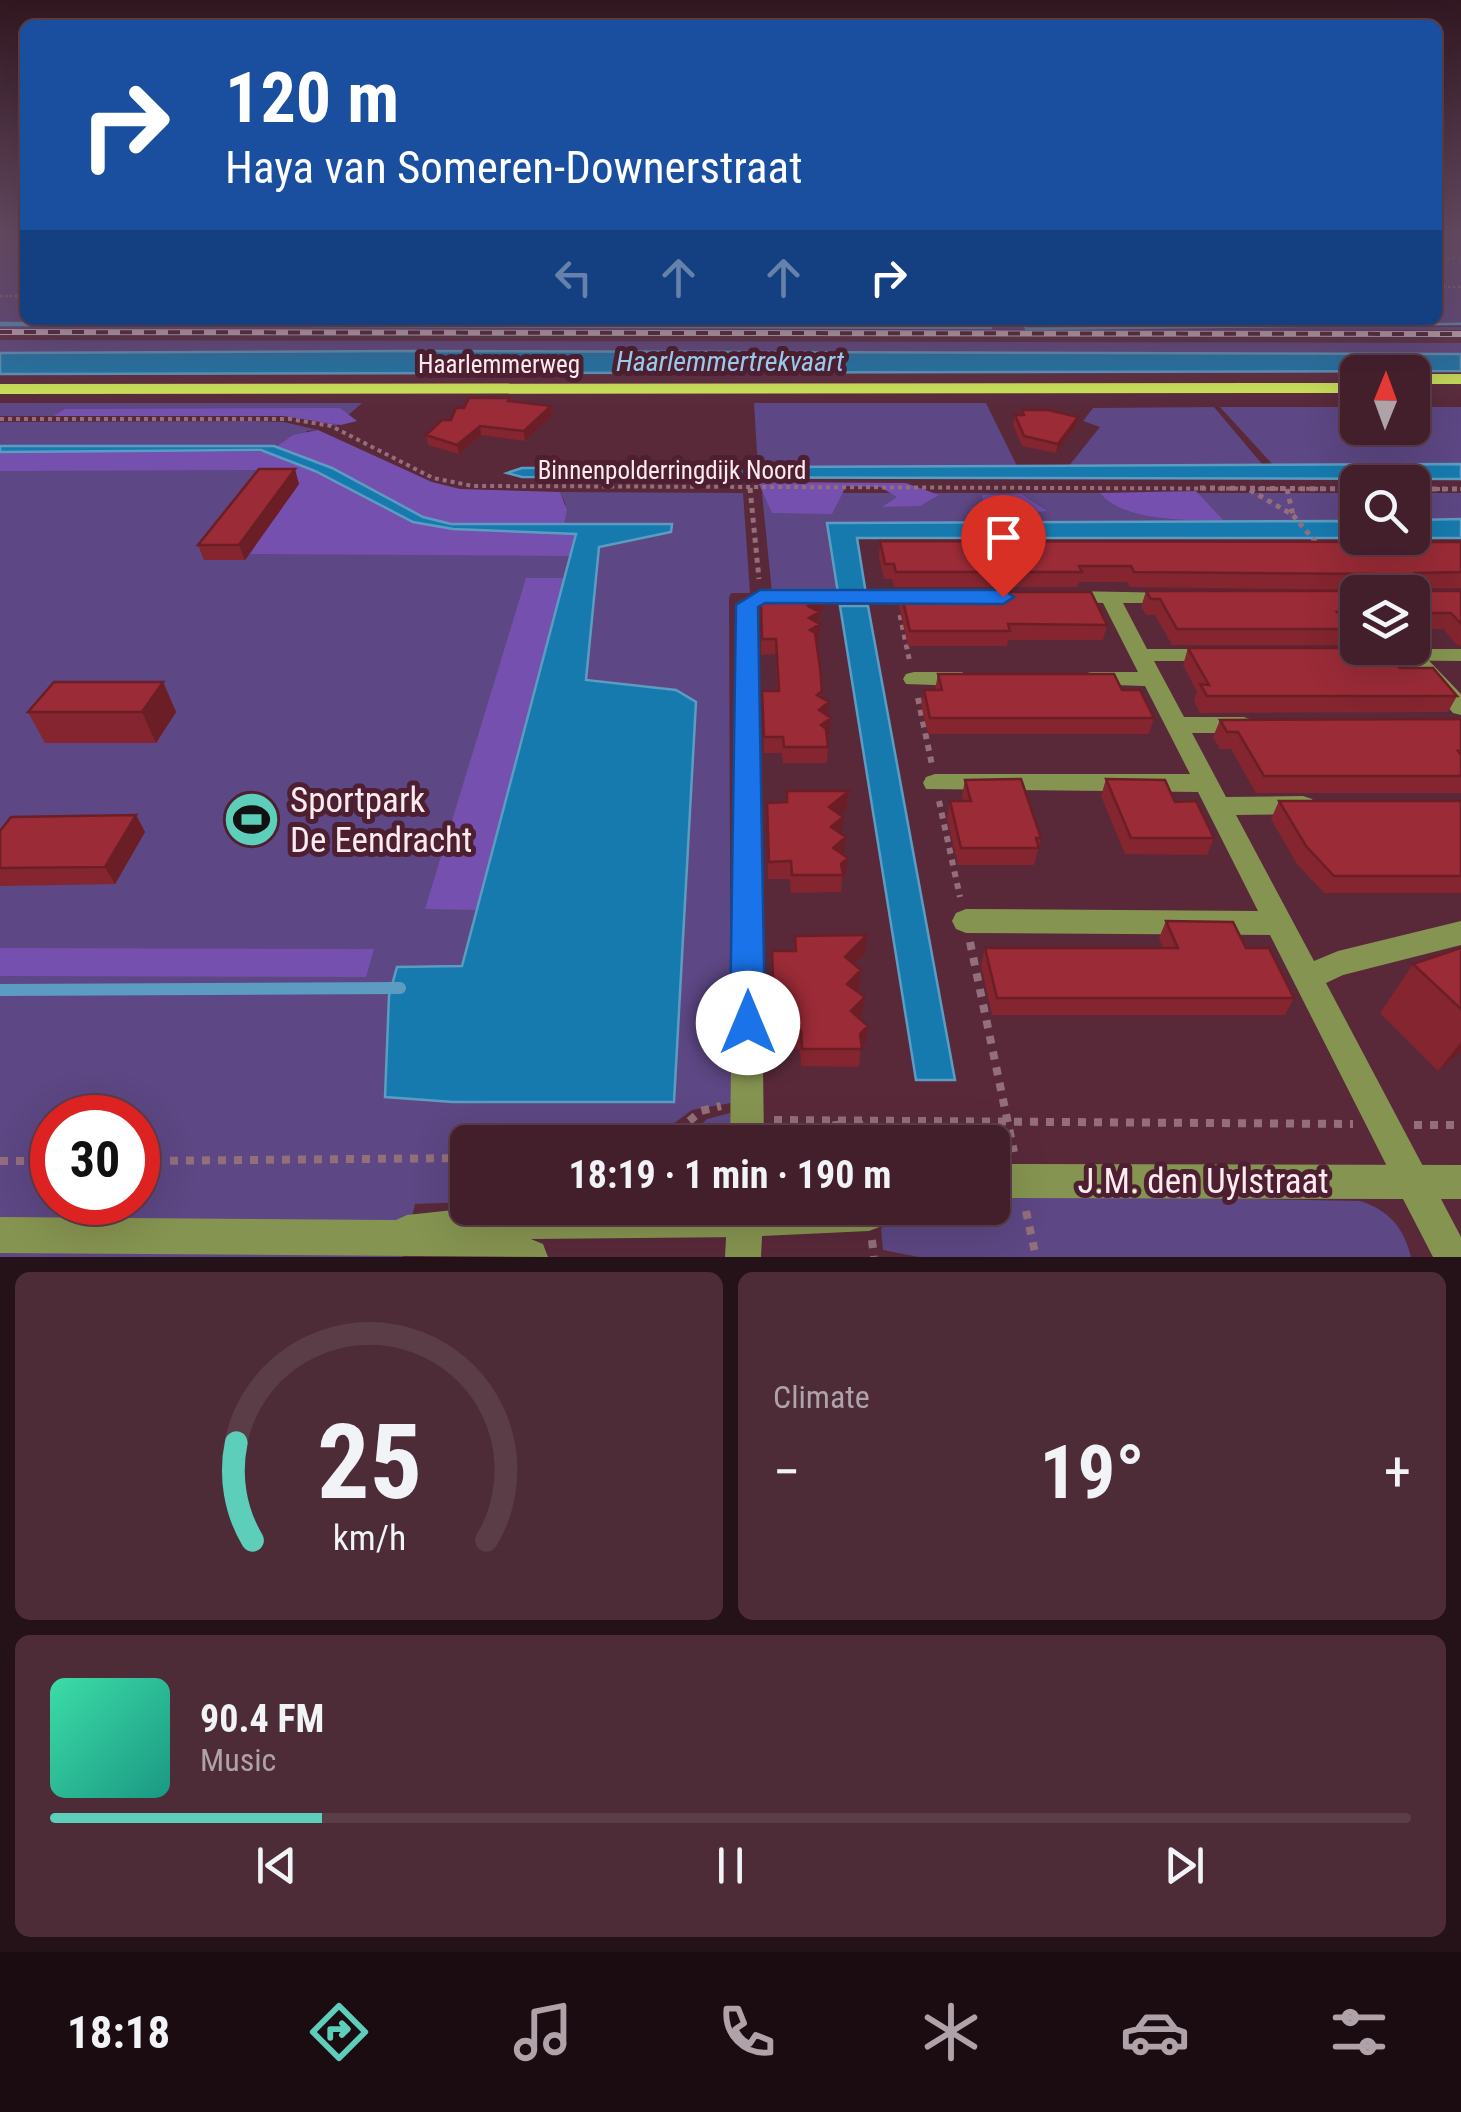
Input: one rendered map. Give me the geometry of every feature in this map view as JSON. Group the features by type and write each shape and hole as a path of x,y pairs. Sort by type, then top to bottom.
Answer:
{"main road":[{"name":"Haarlemmerweg","path":"0,380 1340,379"},
{"path":"1430,379 1461,379"},
{"name":"Haarlemmerweg","path":"0,389 1340,388"},
{"path":"1430,388 1461,388"}],"street":[{"path":"748,1120 747,605 760,597 954,597"},
{"path":"1052,597 1186,597"},
{"path":"1110,597 1452,1257"},
{"path":"1430,654 1461,655"},
{"path":"1073,679 1237,655"},
{"path":"1334,655 1340,655"},
{"path":"1415,665 1458,719"},
{"path":"914,679 994,679"},
{"path":"1177,725 1275,725"},
{"path":"935,782 1213,794 1331,805"},
{"path":"966,921 1280,923"},
{"path":"1309,978 1338,964 1461,933"},
{"name":"J.M. den Uylstraat","path":"1010,1181 1461,1182"},
{"path":"0,1235 385,1236 504,1225"},
{"path":"743,1257 744,1225"},
{"path":"385,1236 530,1257"}],"path":[{"name":"Binnenpolderringdijk Noord","path":"0,419 290,419 330,426 432,478 474,486 1340,489"},
{"path":"750,488 760,597"},
{"path":"1430,488 1461,488"},
{"path":"1249,489 1293,515 1323,550"},
{"path":"1287,489 1293,515"},
{"path":"685,1125 701,1111 748,1120 1461,1125"},
{"path":"836,1121 836,1125"},
{"path":"859,1121 860,1125"},
{"path":"160,1161 450,1158"},
{"path":"0,1161 30,1161"}],"shaded area":[{"path":"0,292 20,292 20,323 0,323"},
{"path":"1442,292 1461,292 1461,324 1442,324"},
{"path":"0,325 991,328 396,325 1316,325 1025,327 1461,330 0,329"},
{"path":"0,340 1461,343 1461,354 0,353"},
{"path":"0,403 362,403 336,426 294,416 0,416"},
{"path":"754,403 986,403 1017,466 758,469"},
{"path":"1214,407 1262,464 1068,467 1100,427 1083,421 1093,408"},
{"path":"1220,407 1340,407 1340,445 1430,445 1430,407 1461,407 1461,466 1274,466"},
{"path":"340,408 357,421 341,425 283,416 54,416 65,409"},
{"name":"Sportpark De Eendracht","path":"0,422 284,422 318,430 306,431 357,496 566,505 560,492 743,493 750,593 731,593 729,598 731,1103 692,1110 672,1125 450,1125 450,1203 415,1204 403,1257 0,1257","holes":["672,524 653,536 599,547 586,681 676,690 438,1100 556,578 565,578 571,556 562,556"]},
{"path":"318,430 432,482 460,489 560,492 567,510 564,524 436,524 453,529 577,533 571,556 250,554 286,500 276,470 0,471 0,452 269,452 293,435"},
{"path":"758,482 906,483 939,495 920,506 882,507 897,497 880,487 846,486 832,514 772,513"},
{"path":"1196,491 1223,520 1140,514 1110,502 1100,493"},
{"path":"762,493 1340,493 1340,521 827,524 838,593 772,593"},
{"path":"1430,493 1461,493 1461,519 1430,520"},
{"path":"1021,494 1047,511 985,515 982,495"},
{"path":"526,578 565,578 479,910 425,909"},
{"path":"0,948 374,949 366,977 0,976"},
{"path":"730,1113 730,1125 701,1125 707,1119"},
{"path":"1010,1194 1360,1201 1379,1209 1394,1222 1411,1257 919,1257 883,1250 881,1228 1010,1225"}],"water":[{"path":"0,323 992,328 0,325"},
{"path":"1243,325 1374,325 1026,329 1025,326"},
{"name":"Haarlemmertrekvaart","path":"0,353 1461,354 1461,371 1430,371 1430,355 1340,355 1340,371 0,374"},
{"path":"0,446 274,446 332,468 423,517 451,524 672,524 671,532 599,547 586,680 676,690 696,702 674,1102 453,1102 385,1097 389,996 397,967 462,966 576,534 453,529 413,522 315,471 261,450 0,452"},
{"path":"1461,464 1461,479 1430,479 1430,465 1340,465 1340,479 522,477 507,473 522,468"},
{"path":"1461,519 1461,538 1430,538 1430,520"},
{"path":"1340,521 1340,538 857,538 866,594 838,593 827,523"},
{"path":"840,606 868,606 955,1080 916,1080"}],"building":[{"path":"469,398 510,398 508,401 551,406 524,431 480,426 457,445 426,435 442,420 451,420 456,408 464,408"},
{"path":"1022,410 1048,410 1078,417 1058,444 1024,436 1015,415 1024,415"},
{"path":"259,469 295,469 239,545 198,545"},
{"path":"880,541 1340,542 1340,555 1430,555 1430,542 1461,542 1461,572 1412,575 1134,572 1131,566 1079,566 1082,572 896,572 894,564 885,564"},
{"path":"1146,591 1340,591 1340,629 1177,629 1160,599 1151,599"},
{"path":"1430,591 1461,591 1461,624 1451,613 1430,613"},
{"path":"901,592 1091,592 1107,625 1008,624 1010,631 910,631"},
{"path":"774,596 823,596 808,606 819,612 809,618 820,624 810,630 815,633 820,667 822,691 817,695 829,702 819,710 831,718 821,725 826,729 828,747 784,747 783,737 764,737 762,691 779,691 776,639 762,639 761,603 775,603"},
{"path":"1188,648 1340,648 1340,665 1433,668 1457,696 1207,696 1200,684 1209,685"},
{"path":"938,674 1114,674 1122,690 1140,690 1154,718 930,718 924,690 942,690"},
{"path":"54,682 163,682 142,712 28,712"},
{"path":"1461,719 1461,776 1264,776 1238,732 1227,732 1220,720"},
{"path":"1021,779 1041,838 1036,838 1039,848 961,848 950,801 971,801 965,780"},
{"path":"1106,779 1165,780 1175,802 1196,801 1214,838 1131,838"},
{"path":"787,791 849,791 829,807 843,817 831,827 846,837 833,848 848,858 841,864 843,875 792,875 791,861 769,862 767,803 787,802"},
{"path":"1279,801 1461,801 1461,876 1334,876 1306,846"},
{"path":"136,815 105,867 0,868 0,831 11,817"},
{"path":"1166,921 1233,922 1246,948 1269,948 1294,998 997,998 985,948 1178,948"},
{"path":"867,935 845,957 861,970 847,984 865,997 851,1011 868,1026 860,1034 862,1049 802,1049 801,1031 775,1031 772,951 796,951 795,936"},
{"path":"1461,948 1461,1009 1413,964"}],"waterway":[{"path":"0,990 400,988"}],"railway":[{"path":"0,332 1461,334"}],"place":[{"name":"Sportpark De Eendracht","path":"251,820"}],"route":[{"path":"748,1023 747,605 760,597 1003,597"}]}
